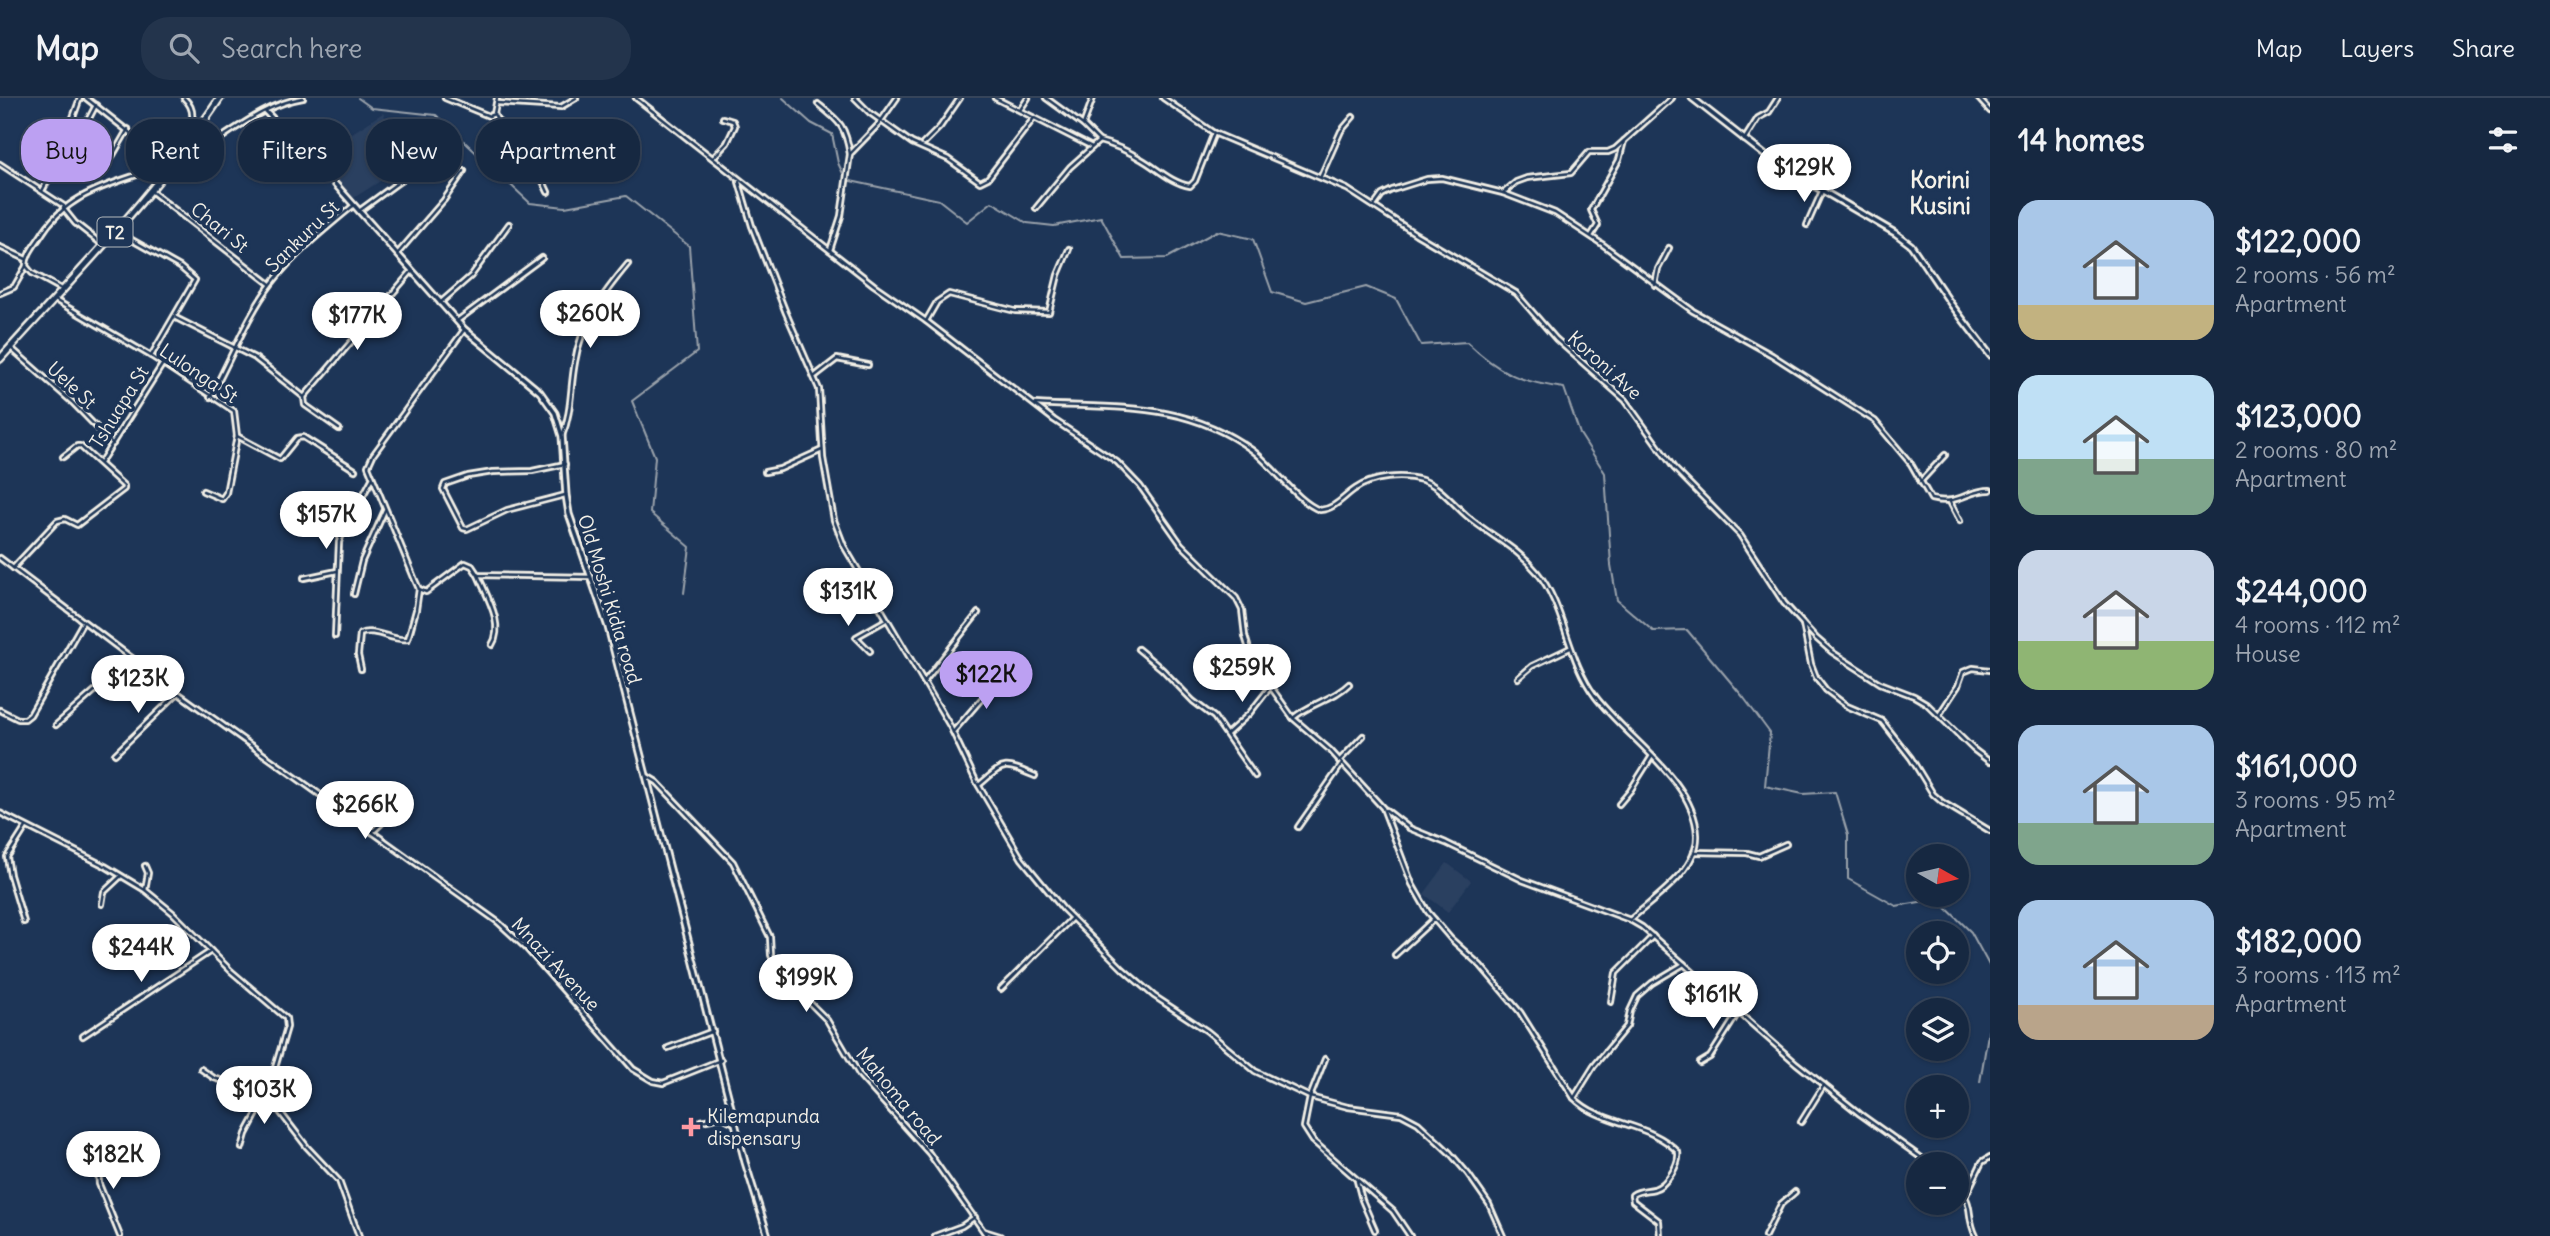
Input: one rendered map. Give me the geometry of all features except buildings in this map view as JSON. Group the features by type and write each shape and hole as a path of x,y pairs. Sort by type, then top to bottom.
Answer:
{"highway":[{"name":"T2","path":"206,119 220,98"},
{"name":"T2","path":"0,359 158,182"}],"street":[{"path":"42,191 56,165 80,98"},
{"path":"86,98 126,128"},
{"path":"184,98 193,113 191,119"},
{"path":"224,136 247,120 288,100 303,98"},
{"path":"444,98 489,116 495,114"},
{"path":"497,98 495,114 509,141 542,179 548,192"},
{"path":"497,103 561,107 576,98"},
{"path":"636,98 738,180 1061,425 1117,462 1140,486 1181,544 1237,598 1251,656 1293,718 1323,743 1400,823 1522,880 1630,920 1653,936 1738,1013 1824,1085 1914,1152"},
{"path":"855,98 870,113 912,143 948,159 973,178 983,182 1011,151 1034,118"},
{"path":"850,155 898,98"},
{"path":"922,146 940,127 960,98"},
{"path":"995,98 1063,134 1082,140 1092,148"},
{"path":"1020,110 1028,98"},
{"path":"1046,98 1100,141 1119,147 1161,174 1190,187 1195,181 1214,132"},
{"path":"1083,125 1093,98"},
{"name":"Koroni Ave","path":"1163,98 1214,132 1347,188 1416,234 1516,293 1556,339 1636,412 1674,468 1740,535 1784,603 1803,624 1832,652 1852,665 1880,683 1914,696 1990,762"},
{"path":"1503,193 1516,182 1527,178 1569,173 1587,153 1611,151 1672,98"},
{"path":"1692,98 1775,163 1911,245 1990,355"},
{"path":"1744,140 1758,118 1769,112 1778,98"},
{"path":"1978,98 1990,111"},
{"path":"818,104 841,123 846,131 850,155 841,216 830,250"},
{"path":"89,119 96,105"},
{"name":"Old Moshi Kidia road","path":"266,112 354,205 464,329 546,399 558,421 562,436 566,495 573,527 608,627 721,1059 745,1162 768,1236"},
{"path":"1321,176 1341,131 1353,117"},
{"path":"713,158 727,143 734,129 733,121 723,118"},
{"path":"113,155 126,132"},
{"path":"1036,208 1070,167 1100,141"},
{"path":"1591,236 1598,225 1591,210 1619,160 1624,141"},
{"path":"0,164 64,207 75,223 103,245"},
{"path":"396,254 444,200 464,171"},
{"path":"1374,206 1382,195 1392,190 1438,178 1503,193 1546,208 1591,236 1693,311 1772,355 1875,421 1911,464 1931,499 1950,502 1990,490"},
{"path":"0,293 14,287 26,266 26,259 46,227 64,207 82,195 126,180"},
{"path":"738,180 752,226 814,376 820,397 822,450 834,520 844,546 953,732 979,785 1033,874 1123,970 1154,996 1207,1031 1255,1071 1310,1097 1348,1107 1401,1114 1418,1123 1468,1174 1489,1203 1503,1236"},
{"path":"359,211 399,182"},
{"name":"Chari St","path":"151,191 271,285"},
{"path":"1807,225 1822,191"},
{"name":"Sankuru St","path":"210,397 271,285 309,242 354,205"},
{"path":"440,303 471,275 509,224"},
{"path":"116,231 180,267 195,280 151,356"},
{"path":"0,247 26,259"},
{"path":"926,321 936,302 949,294 1007,309 1049,312 1058,275 1069,248"},
{"path":"1655,285 1658,270 1669,248"},
{"path":"457,321 541,258"},
{"path":"562,436 570,412 577,352 590,316 601,296 628,264"},
{"path":"26,266 32,273 63,290"},
{"path":"304,397 411,272"},
{"name":"Lulonga St","path":"54,300 151,356 234,411 237,436"},
{"path":"174,317 268,366 304,397 305,405 339,429"},
{"path":"361,669 358,655 360,634 367,632 408,639 419,589 368,466 373,454 464,329"},
{"name":"Uele St","path":"10,348 72,402 113,444"},
{"path":"814,376 837,359 868,365"},
{"name":"Tshuapa St","path":"100,463 162,365"},
{"path":"1035,404 1117,405 1147,409 1198,422 1252,450 1274,467 1308,504 1320,510 1333,507 1358,487 1377,480 1403,478 1425,481 1469,518 1524,557 1546,583 1570,648 1595,696 1679,789 1693,815 1697,839 1695,852 1680,873 1630,920"},
{"path":"203,491 219,498 224,497 237,436 280,459 298,438 303,437 355,470"},
{"path":"13,568 57,521 65,519 78,525 123,492 124,486 80,446 63,457"},
{"path":"765,472 780,469 822,450"},
{"path":"1920,482 1945,455"},
{"path":"565,464 532,471 468,476 445,484 443,489 463,528 467,529 512,508 566,495"},
{"path":"335,636 338,551 342,532 372,479"},
{"path":"1950,502 1959,521"},
{"path":"354,594 362,561 385,510"},
{"name":"Mnazi Avenue","path":"0,558 178,693 507,931 526,948 625,1060 641,1074 663,1083 721,1059"},
{"path":"419,589 426,592 465,563 472,566 497,624 497,637 492,645"},
{"path":"304,578 337,571"},
{"path":"478,575 591,577"},
{"path":"924,681 978,613"},
{"path":"870,651 856,637 886,620"},
{"path":"0,710 18,719 25,719 30,715 83,622"},
{"path":"1803,624 1811,664 1816,677 1826,690 1847,706 1882,721 1906,751 1933,794 1990,831"},
{"path":"1518,678 1532,666 1570,648"},
{"path":"1138,649 1214,717 1255,776"},
{"path":"56,725 132,658"},
{"path":"1939,715 1958,686 1963,672 1973,668 1990,670"},
{"path":"953,732 1003,674"},
{"path":"1293,718 1303,709 1336,694 1349,684"},
{"path":"1227,734 1249,714 1271,687"},
{"path":"115,754 178,693"},
{"path":"1298,827 1340,762 1363,736"},
{"path":"1619,804 1651,756"},
{"path":"979,785 1004,766 1010,765 1035,776"},
{"name":"Mahoma road","path":"647,776 657,782 733,862 770,937 771,955 777,970 827,1020 860,1076 929,1153 987,1236"},
{"path":"1383,808 1412,884 1434,919 1451,939 1481,966 1520,1012 1574,1098 1586,1108 1643,1130 1678,1152 1678,1162 1661,1185 1632,1195 1633,1201 1659,1221 1660,1236"},
{"path":"0,813 145,890 288,1021 267,1095 246,1134 242,1148"},
{"path":"372,832 384,820 391,818"},
{"path":"24,922 16,900 7,857 26,827"},
{"path":"1695,852 1747,853 1759,856 1786,844"},
{"path":"145,866 148,873 145,890"},
{"path":"102,904 104,892 121,876"},
{"path":"1002,989 1072,918"},
{"path":"1395,954 1434,919"},
{"path":"1611,1002 1616,974 1653,936"},
{"path":"83,1036 211,951"},
{"path":"1574,1098 1594,1066 1627,1026 1637,996 1652,983 1685,964"},
{"path":"1700,1063 1710,1057 1738,1013"},
{"path":"668,1048 713,1031"},
{"path":"1325,1059 1310,1097 1304,1120 1306,1131 1313,1141 1393,1211 1410,1236"},
{"path":"201,1069 214,1078 267,1095 307,1147 339,1181 359,1236"},
{"path":"1801,1122 1824,1085"},
{"path":"701,1121 722,1117 737,1125"},
{"path":"107,1135 93,1138 92,1143 101,1193 120,1236"},
{"path":"1969,1186 1982,1162 1990,1157"},
{"path":"1357,1181 1362,1200 1376,1230"},
{"path":"1765,1236 1781,1204 1795,1192"},
{"path":"1969,1207 1976,1236"},
{"path":"935,1236 959,1227 975,1217"},
{"path":"984,1231 1000,1236"}],"shaded area":[{"path":"383,113 386,119 374,119"},
{"path":"366,124 366,182 379,182 352,199 338,182 352,182 352,133"},
{"path":"1447,863 1471,881 1448,912 1424,894"}],"waterway":[{"path":"358,98 372,108 436,115 530,203 565,207 626,196 689,246 697,352 632,401 655,457 650,513 690,547 684,593"},
{"path":"783,98 811,123 832,134 838,163 846,180 939,200 967,222 992,202 1027,223 1054,226 1101,217 1124,259 1167,258 1217,231 1253,239 1272,292 1306,302 1366,287 1396,299 1421,345 1467,342 1500,369 1535,383 1564,388 1580,434 1605,473 1611,565 1617,600 1653,631 1687,630 1744,698 1770,733 1765,786 1803,794 1835,792 1848,835 1848,879 1896,906 1937,899 1971,932 1990,967"},
{"path":"1980,1082 1990,1022"}],"place":[{"name":"Kilemapunda dispensary","path":"691,1127"}],"district":[{"name":"Korini Kusini","path":"1940,192"}]}
